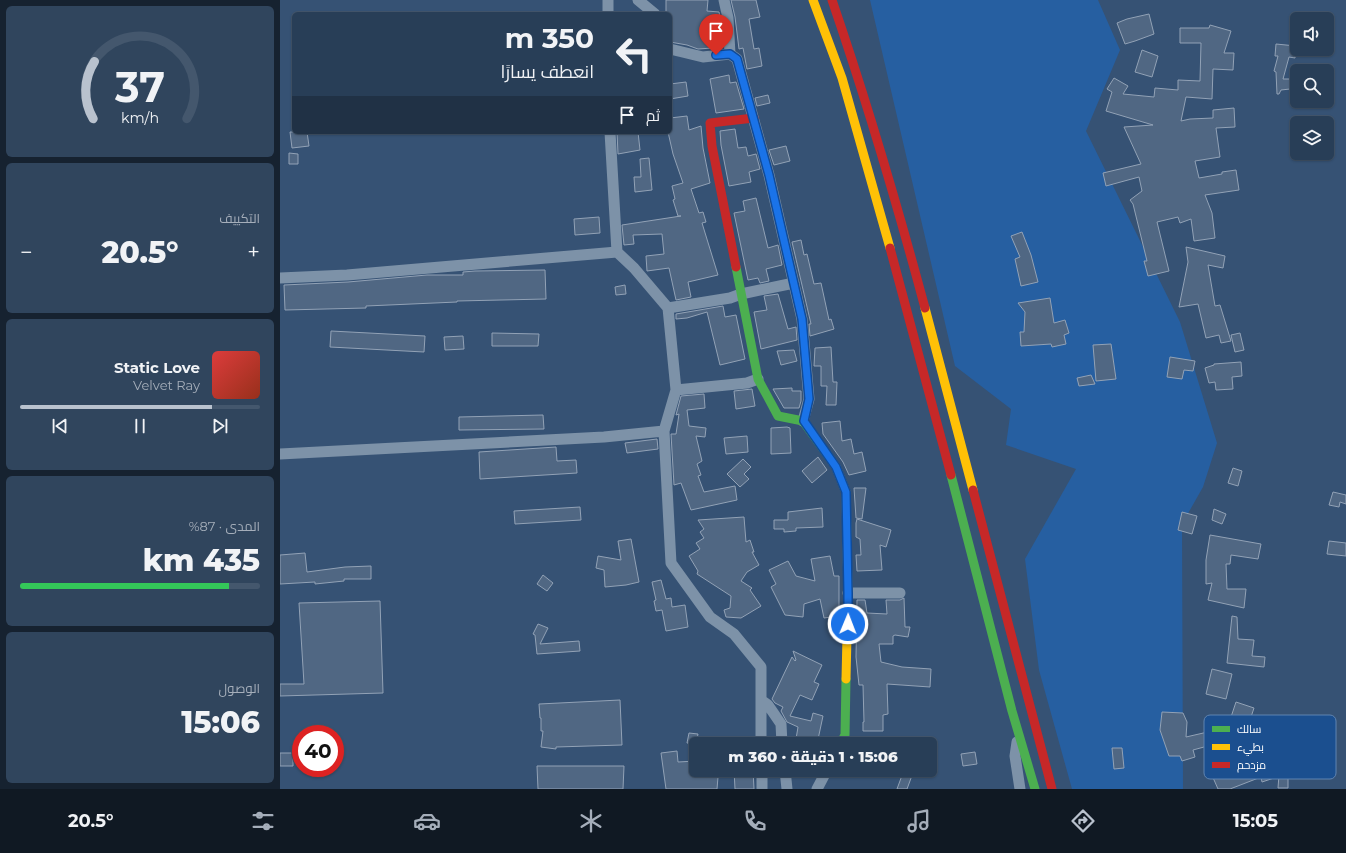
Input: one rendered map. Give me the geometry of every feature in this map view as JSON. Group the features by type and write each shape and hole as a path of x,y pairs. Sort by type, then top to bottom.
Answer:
{"main road":[{"path":"813,0 842,78 874,190 924,372 1018,732 1035,789"},
{"path":"832,0 859,79 902,222 1052,789"},
{"path":"754,118 710,123 712,146 758,379 778,416 804,421 836,467 846,492 848,593 844,737"}],"street":[{"path":"608,0 608,12"},
{"path":"638,0 653,12"},
{"path":"724,0 728,18 730,54"},
{"path":"672,50 703,57 730,54 737,59 754,118 802,319 809,399 804,421"},
{"path":"610,134 617,252 634,268 668,308 676,390 664,431 671,563 710,617 734,634 761,667 761,737"},
{"path":"280,278 355,274 617,252"},
{"path":"668,308 730,298 741,294 794,283"},
{"path":"676,390 747,383 758,379"},
{"path":"280,454 604,437 664,431"},
{"path":"848,593 900,593"},
{"path":"761,700 768,705 780,724 781,737"},
{"path":"1018,732 1016,756 1020,789"},
{"path":"762,777 762,789"},
{"path":"786,777 787,789"},
{"path":"817,789 823,777"}],"shaded area":[{"path":"870,0 1098,0 1120,50 1086,131 1180,322 1217,443 1203,487 1182,524 1183,789 1072,789 1039,670 1025,559 1076,469 1006,445 1011,409 955,366"}],"building":[{"path":"666,0 708,0 707,11 719,12 721,21 713,21 713,48 698,49 672,42 672,12 666,12"},
{"path":"731,0 756,0 760,17 749,19 754,49 759,48 762,66 747,69 743,48 739,49 735,17"},
{"path":"1149,14 1154,34 1125,44 1117,23"},
{"path":"1210,25 1231,31 1224,53 1234,53 1233,70 1213,69 1212,99 1186,97 1181,121 1213,118 1213,110 1234,108 1235,127 1216,128 1220,157 1195,161 1199,178 1236,170 1239,190 1205,195 1212,213 1215,238 1194,241 1191,219 1180,223 1178,217 1157,222 1169,271 1148,276 1144,261 1147,261 1133,204 1130,200 1142,191 1139,177 1106,186 1103,173 1141,164 1124,127 1153,125 1106,111 1112,92 1107,89 1114,78 1128,86 1123,94 1154,97 1155,88 1178,90 1178,80 1200,81 1201,43 1180,43 1180,28 1209,28"},
{"path":"1276,44 1290,45 1290,56 1295,56 1295,58 1289,57 1283,79 1290,79 1290,89 1281,90 1279,94 1277,94 1276,72 1274,71 1278,56 1275,56"},
{"path":"1142,50 1158,56 1152,77 1135,72"},
{"path":"729,75 730,83 736,82 744,109 716,113 710,79"},
{"path":"686,82 688,96 672,99 672,84"},
{"path":"768,95 770,103 757,106 755,98"},
{"path":"687,116 689,130 701,126 703,148 710,183 691,189 699,213 703,212 706,222 702,223 718,275 688,282 691,297 676,300 669,268 647,271 646,256 664,254 662,234 633,235 634,244 624,245 622,225 681,216 678,216 673,200 675,199 672,186 683,183 673,154 668,134 672,134 672,118"},
{"path":"735,129 738,148 746,147 748,156 756,154 760,169 749,172 751,182 729,186 721,145 720,131"},
{"path":"290,132 292,132 292,134 307,134 309,146 292,148"},
{"path":"617,134 638,134 640,150 618,154"},
{"path":"786,146 790,161 774,165 769,150"},
{"path":"289,153 298,154 298,164 289,164"},
{"path":"649,158 652,190 635,192 634,177 641,177 640,159"},
{"path":"756,198 768,248 778,245 782,265 766,269 769,281 760,283 758,278 748,280 734,213 745,211 743,201"},
{"path":"599,217 600,233 575,235 574,219"},
{"path":"1022,232 1031,255 1038,282 1021,286 1015,259 1020,257 1011,236"},
{"path":"801,240 804,255 807,254 814,284 821,283 829,320 831,319 834,329 810,336 809,324 811,324 792,242"},
{"path":"1186,247 1225,256 1223,268 1208,265 1215,306 1220,305 1231,341 1221,343 1219,335 1206,338 1198,304 1179,307 1188,262"},
{"path":"545,270 546,299 457,301 366,306 366,308 285,310 284,285 348,282 427,275 463,275 463,272 475,271"},
{"path":"625,285 626,294 616,295 615,287"},
{"path":"778,294 788,329 796,327 797,340 761,349 754,312 767,310 764,296"},
{"path":"1050,298 1054,323 1065,320 1069,333 1064,335 1066,344 1052,347 1051,344 1021,346 1020,332 1024,332 1025,312 1018,303"},
{"path":"723,306 725,317 736,315 745,359 720,365 707,312 687,318 676,319 676,314"},
{"path":"331,331 425,336 424,352 330,347"},
{"path":"492,333 539,334 538,346 492,346"},
{"path":"1240,333 1244,350 1235,352 1231,335"},
{"path":"463,336 464,349 445,350 444,337"},
{"path":"1111,344 1116,379 1096,381 1093,345"},
{"path":"831,347 833,382 837,382 836,405 826,405 827,386 821,386 821,366 814,366 815,348"},
{"path":"794,350 797,361 781,365 777,351"},
{"path":"1170,357 1195,361 1193,371 1184,370 1182,379 1167,377"},
{"path":"1241,362 1242,376 1232,377 1233,389 1216,390 1215,382 1209,383 1205,368 1214,364"},
{"path":"1091,375 1095,384 1079,386 1077,378"},
{"path":"792,388 792,391 801,391 799,408 784,408 773,389"},
{"path":"752,389 755,406 736,409 734,391"},
{"path":"704,394 705,408 687,410 689,426 706,428 705,437 696,436 702,461 697,464 701,475 698,476 704,492 735,486 737,500 691,510 681,483 674,485 671,434 676,434 679,414 676,415 681,396"},
{"path":"543,415 544,429 459,430 459,417"},
{"path":"840,421 842,441 851,439 854,454 862,452 866,471 849,475 843,462 823,434 822,423"},
{"path":"771,428 790,428 791,453 771,454"},
{"path":"747,436 748,452 726,454 724,438"},
{"path":"657,439 658,449 627,453 625,443"},
{"path":"556,447 557,461 576,460 577,473 480,479 479,452"},
{"path":"818,457 827,470 812,483 802,471"},
{"path":"743,459 751,467 744,474 749,479 740,487 727,474"},
{"path":"1233,468 1242,471 1238,486 1228,483"},
{"path":"854,488 866,488 862,519 856,518"},
{"path":"1333,492 1346,495 1346,504 1340,502 1339,507 1329,505"},
{"path":"580,507 581,520 515,524 514,511"},
{"path":"822,508 823,527 796,528 796,531 784,532 784,529 774,529 774,520 788,520 788,512"},
{"path":"1214,509 1226,514 1222,524 1212,520"},
{"path":"1182,512 1197,516 1192,534 1178,530"},
{"path":"744,517 746,542 750,540 754,552 752,552 759,565 747,572 741,581 752,588 750,590 761,606 741,618 726,617 724,610 730,608 731,596 697,574 698,571 689,556 700,549 696,543 704,538 700,532 704,529 698,520"},
{"path":"857,519 891,530 886,547 880,545 882,570 857,571 856,555 861,555 860,539 856,537"},
{"path":"1210,535 1261,544 1258,559 1231,555 1230,564 1226,564 1227,589 1246,589 1244,608 1208,600 1212,583 1206,584 1206,560"},
{"path":"631,539 639,582 605,587 604,570 596,568 598,556 621,560 618,541"},
{"path":"1329,541 1346,543 1346,556 1327,554"},
{"path":"305,553 307,572 345,567 371,566 371,579 344,579 344,581 315,584 315,582 280,584 280,555"},
{"path":"830,556 834,576 839,576 839,616 824,618 820,599 804,604 803,617 785,615 771,587 776,584 769,570 788,561 796,576 815,581 811,559"},
{"path":"543,575 553,583 547,591 537,584"},
{"path":"661,580 666,599 671,598 672,607 685,605 688,627 666,631 662,610 656,611 654,601 656,600 652,582"},
{"path":"904,598 905,627 910,627 908,637 895,635 893,636 893,644 879,644 881,662 902,667 931,669 930,687 887,684 888,714 883,715 883,731 863,731 863,685 859,685 856,657 857,600 865,600 867,613 887,614 886,600 900,600"},
{"path":"380,601 383,693 280,696 280,684 304,684 299,603"},
{"path":"1232,616 1237,617 1238,639 1254,640 1252,656 1265,657 1264,667 1227,663"},
{"path":"538,624 548,628 540,644 579,641 580,651 537,654 535,635 533,634"},
{"path":"793,651 822,665 814,682 819,684 812,700 800,695 790,716 811,721 813,713 823,716 818,737 796,737 798,727 787,722 781,711 783,707 775,703 772,699 792,657 795,661"},
{"path":"1212,669 1232,674 1226,699 1206,694"},
{"path":"620,700 622,745 556,747 556,749 541,747 543,731 541,731 539,704"},
{"path":"1236,702 1254,708 1252,715 1232,715"},
{"path":"1162,712 1183,713 1187,722 1186,737 1204,733 1204,747 1193,750 1195,757 1182,761 1180,756 1169,756 1160,730"},
{"path":"689,733 698,734 697,737 689,737 689,743 687,743"},
{"path":"1112,748 1122,748 1124,768 1114,769"},
{"path":"677,751 678,762 689,761 689,777 718,777 717,789 666,789 661,753"},
{"path":"975,752 977,764 963,766 961,754"},
{"path":"280,753 292,753 292,766 280,766"},
{"path":"537,766 624,766 623,789 538,789"},
{"path":"734,777 753,777 754,789 735,789"},
{"path":"901,777 911,777 907,789 897,789"},
{"path":"1214,779 1256,779 1230,789 1218,789"},
{"path":"1261,779 1271,779 1262,782"},
{"path":"1279,779 1288,779 1288,788 1278,788"}],"traffic: fast":[{"path":"736,267 758,379 778,416 803,421 829,457"},
{"path":"951,475 1012,711 1035,789"},
{"path":"844,737 846,679"}],"traffic: slow":[{"path":"813,0 842,78 890,248"},
{"path":"925,308 973,490"},
{"path":"829,457 836,467 846,492 848,593 846,679"}],"traffic: jam":[{"path":"832,0 881,153 925,308"},
{"path":"736,267 712,146 710,123 754,118"},
{"path":"890,248 951,475"},
{"path":"973,490 1052,789"}],"route":[{"path":"716,55 730,54 737,59 769,175 802,319 809,399 804,421 836,467 846,492 848,624"}]}
